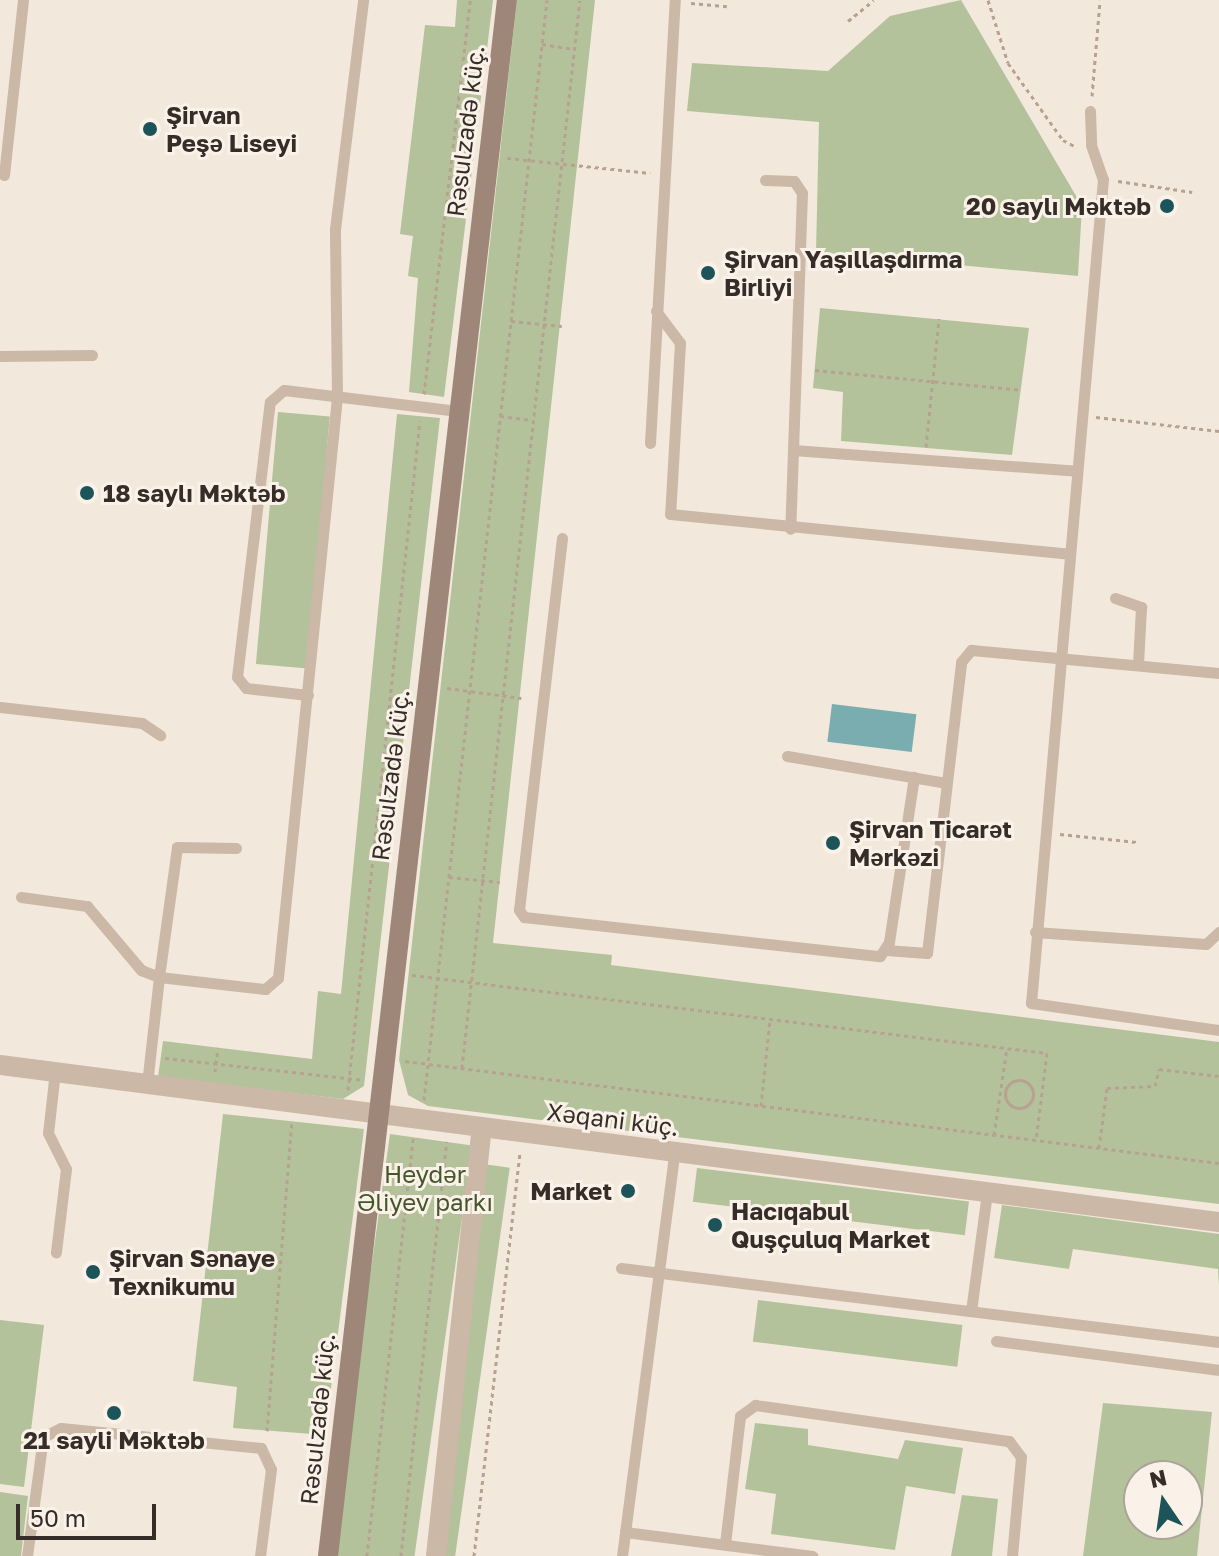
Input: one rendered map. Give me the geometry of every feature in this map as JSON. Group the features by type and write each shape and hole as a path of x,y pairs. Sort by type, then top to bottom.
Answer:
{"main road":[{"name":"Rəsulzadə küç.","path":"328,1556 507,0"}],"street":[{"name":"Xəqani küç.","path":"0,1065 1219,1222"},
{"path":"436,1556 482,1128"}],"lane":[{"path":"4,175 23,0"},
{"path":"21,897 87,906 141,970 159,977 274,986 308,695 337,397 335,229 363,0"},
{"path":"650,443 661,174 674,1"},
{"path":"1090,111 1091,145 1103,179 1029,990 1039,1009 1219,1030"},
{"path":"765,180 794,181 802,193 790,529"},
{"path":"656,311 680,343 670,514 790,529 1069,554"},
{"path":"0,356 92,355"},
{"path":"308,695 246,688 237,677 270,402 284,390 458,411"},
{"path":"793,450 1076,471"},
{"path":"562,538 519,910 524,917 880,956 886,950 914,777"},
{"path":"1115,598 1141,607 1138,665"},
{"path":"886,950 927,953 961,662 971,650 1219,673"},
{"path":"0,707 142,723 160,735"},
{"path":"787,756 946,783"},
{"path":"147,1084 177,847 236,848"},
{"path":"1035,932 1206,944 1219,932"},
{"path":"55,1071 48,1133 66,1169 56,1252"},
{"path":"622,1556 674,1153"},
{"path":"971,1311 987,1192"},
{"path":"621,1268 1219,1342"},
{"path":"996,1341 1219,1370"},
{"path":"725,1544 740,1416 755,1405 1009,1441 1021,1457 1012,1556"},
{"path":"27,1556 43,1437 61,1428 261,1448 271,1469 260,1556"},
{"path":"625,1532 812,1556"}],"path":[{"path":"347,1098 470,0"},
{"path":"423,1103 547,0"},
{"path":"462,1068 580,0"},
{"path":"848,21 874,0"},
{"path":"988,0 1008,63 1063,140 1091,145"},
{"path":"1090,111 1100,0"},
{"path":"674,1 727,6"},
{"path":"542,44 575,49"},
{"path":"499,157 661,174"},
{"path":"1103,179 1192,192"},
{"path":"926,448 939,319"},
{"path":"511,321 562,326"},
{"path":"815,370 1021,390"},
{"path":"1082,415 1219,431"},
{"path":"500,416 533,420"},
{"path":"439,687 521,698"},
{"path":"1044,833 1137,842"},
{"path":"449,877 500,882"},
{"path":"409,974 1047,1053 1036,1140"},
{"path":"761,1106 770,1019"},
{"path":"214,1083 218,1048"},
{"path":"994,1135 1007,1048"},
{"path":"161,1058 366,1080"},
{"path":"399,1060 1219,1163"},
{"path":"1099,1148 1107,1088 1155,1086 1159,1069 1219,1076"},
{"path":"1019,1080 1033,1095 1015,1107 1006,1088 1019,1080"},
{"path":"267,1431 292,1121"},
{"path":"474,1556 522,1133"},
{"path":"367,1556 413,1137"},
{"path":"401,1556 447,1142"}],"green space":[{"path":"457,0 493,0 444,397 409,392 418,278 408,276 413,236 400,234 425,25 455,27"},
{"path":"517,0 595,0 493,943 612,955 611,965 1219,1042 1219,1204 428,1106 408,1095 399,1060"},
{"path":"961,0 1082,206 1078,276 816,252 819,122 687,111 692,63 828,71 890,16"},
{"path":"820,308 1029,328 1012,455 841,441 843,392 813,388"},
{"path":"278,412 330,417 308,669 256,664"},
{"path":"397,414 440,418 364,1086 343,1099 158,1077 163,1041 312,1059 318,991 341,994"},
{"path":"223,1114 364,1129 325,1435 233,1428 237,1387 193,1381"},
{"name":"Heydər Əliyev parkı","path":"390,1134 472,1146 415,1556 331,1555"},
{"path":"483,1164 510,1168 455,1556 428,1554"},
{"path":"697,1168 969,1201 965,1235 693,1202"},
{"path":"1002,1205 1219,1234 1219,1286 1218,1269 1073,1249 1069,1269 994,1258"},
{"path":"758,1300 962,1325 957,1367 753,1342"},
{"path":"0,1320 44,1325 24,1487 0,1484"},
{"path":"1103,1403 1212,1412 1203,1498 1203,1460 1123,1460 1123,1540 1199,1540 1197,1556 1083,1556"},
{"path":"755,1423 808,1429 808,1445 898,1459 905,1440 963,1448 955,1494 906,1486 895,1550 771,1534 776,1494 745,1489"},
{"path":"0,1492 28,1496 21,1556 0,1556"},
{"path":"962,1495 998,1499 992,1556 951,1556"}],"water":[{"path":"832,704 916,714 912,752 827,742"}],"place":[{"name":"Şirvan Peşə Liseyi","path":"150,129"},
{"name":"20 saylı Məktəb","path":"1167,206"},
{"name":"Şirvan Yaşıllaşdırma Birliyi","path":"708,273"},
{"name":"18 saylı Məktəb","path":"87,493"},
{"name":"Şirvan Ticarət Mərkəzi","path":"833,843"},
{"name":"Market","path":"628,1191"},
{"name":"Hacıqabul Quşçuluq Market","path":"715,1225"},
{"name":"Şirvan Sənaye Texnikumu","path":"93,1272"},
{"name":"21 sayli Məktəb","path":"114,1413"}]}
